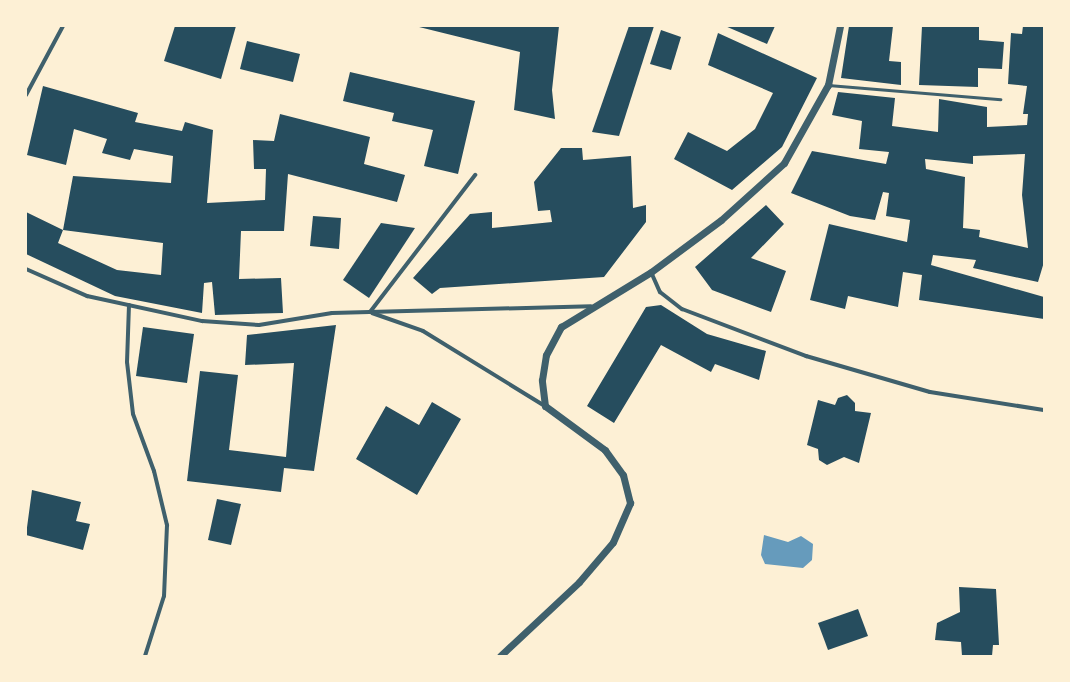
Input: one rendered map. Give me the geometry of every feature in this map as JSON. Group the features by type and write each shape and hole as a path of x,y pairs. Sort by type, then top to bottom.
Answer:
{"street":[{"path":"26,95 63,26"},
{"path":"545,406 542,380 546,355 561,327 592,306 651,272 721,220 784,163 828,84 840,26"},
{"path":"370,312 475,175"},
{"path":"26,269 87,296 202,321 258,325 332,313 592,306"},
{"path":"651,272 660,292 682,309 806,356 930,392 1044,410"},
{"path":"129,306 127,362 133,414 154,471 167,525 164,596 145,656"},
{"path":"370,312 423,331 545,406 605,450 623,475 630,503 614,542 579,582 500,656"}],"lane":[{"path":"828,84 1000,99"}],"water":[{"path":"764,535 788,542 801,536 813,544 812,560 803,568 765,564 761,555"}],"building":[{"path":"175,26 236,26 221,79 164,61"},
{"path":"415,26 559,26 552,90 555,119 514,110 520,52"},
{"path":"629,26 654,26 619,136 592,132"},
{"path":"725,26 775,26 767,44"},
{"path":"849,26 893,26 889,61 901,62 901,85 841,78"},
{"path":"922,26 979,26 979,40 1004,42 1002,69 978,68 978,87 919,85"},
{"path":"1023,26 1044,26 1044,262 1038,282 973,268 976,260 933,255 931,265 1044,297 1044,319 919,300 922,275 903,272 898,307 848,296 845,309 810,300 829,224 907,242 910,220 886,216 889,193 883,192 875,220 850,216 791,193 812,151 886,164 889,152 859,149 862,121 832,115 838,92 895,98 892,126 938,132 939,99 987,107 987,127 1027,125 1028,114 1023,114 1027,86 1008,84 1011,33 1022,34","holes":["1025,154 1022,195 1028,248 979,237 980,230 963,228 965,177 926,169 925,159 973,164 973,156"]},
{"path":"661,30 681,37 671,70 650,64"},
{"path":"718,33 817,78 782,147 732,190 674,159 688,132 727,151 755,129 773,93 708,65"},
{"path":"247,41 300,54 293,82 240,69"},
{"path":"350,72 475,101 458,174 424,166 433,130 392,121 394,113 343,101"},
{"path":"43,86 138,113 135,122 182,131 185,122 213,130 207,203 265,200 266,169 254,169 253,140 274,141 280,114 370,137 364,164 405,175 397,202 288,174 284,231 241,231 239,279 281,278 283,313 215,315 212,282 204,283 202,313 115,296 26,254 26,212 63,230 73,176 171,183 173,156 134,149 130,160 102,153 107,139 74,129 66,165 27,155","holes":["63,230 163,243 161,275 117,270 58,243"]},
{"path":"561,148 582,148 583,160 631,156 633,208 646,205 646,222 604,277 440,288 432,294 413,278 470,214 492,212 492,228 552,222 550,210 538,211 534,182"},
{"path":"766,205 784,224 751,258 786,271 771,312 712,290 695,267"},
{"path":"313,216 341,218 339,249 310,246"},
{"path":"381,223 415,228 369,298 343,280"},
{"path":"661,305 707,334 766,351 759,380 715,364 711,372 661,345 614,423 587,406 646,307"},
{"path":"336,325 314,471 284,468 281,492 187,481 200,371 238,375 229,450 286,457 294,363 245,365 247,335"},
{"path":"143,327 194,334 187,383 136,376"},
{"path":"847,395 855,403 855,411 871,413 859,463 844,457 827,465 819,460 818,449 807,445 818,400 835,405 838,398"},
{"path":"432,402 461,419 417,495 356,459 386,406 419,425"},
{"path":"32,490 81,502 76,521 90,524 83,550 26,535"},
{"path":"217,499 241,504 231,545 208,540"},
{"path":"959,587 996,589 999,645 993,645 992,656 962,656 961,642 935,640 937,623 960,612"},
{"path":"858,609 868,636 828,650 818,623"}]}
